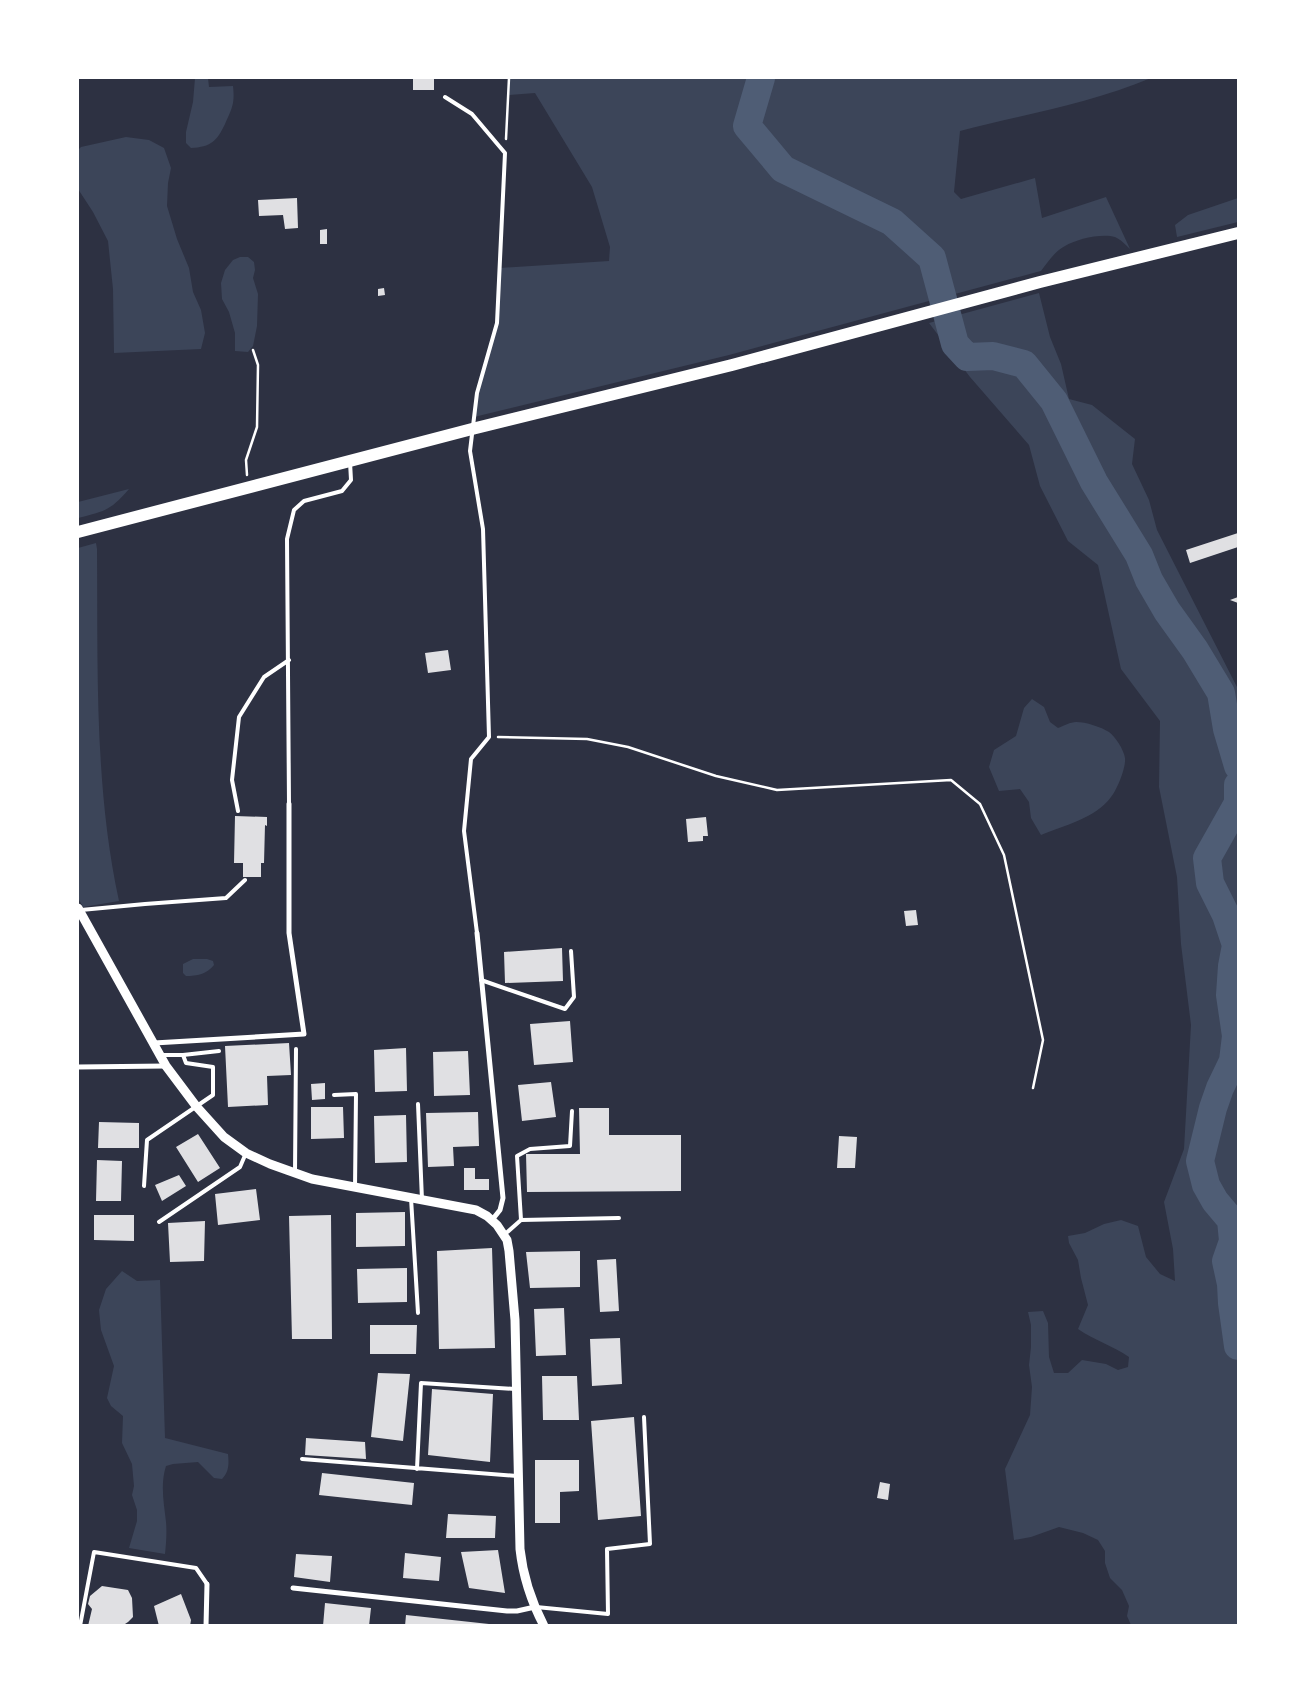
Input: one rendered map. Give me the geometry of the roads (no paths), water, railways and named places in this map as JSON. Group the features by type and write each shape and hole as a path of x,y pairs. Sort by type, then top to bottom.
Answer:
{"main road":[{"path":"78,532 248,486 732,365 1040,282 1238,233"}],"street":[{"path":"153,1043 304,1034 289,933 289,804"},
{"path":"78,909 166,1066 196,1106 224,1138 246,1153 295,1174 355,1188 476,1210 492,1220 504,1235 510,1251 515,1320 519,1532 522,1567 535,1608 544,1626"},
{"path":"477,933 503,1198 500,1210 492,1220"},
{"path":"78,1068 166,1066"},
{"path":"206,1626 207,1584"},
{"path":"293,1588 507,1611 535,1608"}],"lane":[{"path":"445,97 472,114 505,153 497,323 477,393 470,451 483,529 489,737 471,759 464,832 477,933"},
{"path":"289,804 288,539 294,510 304,501 342,491 351,480 350,460"},
{"path":"238,811 232,780 240,717 264,676 289,660"},
{"path":"78,909 226,898 245,880"},
{"path":"481,980 565,1009 574,997 571,951"},
{"path":"295,1174 296,1050"},
{"path":"160,1055 183,1055 219,1051"},
{"path":"144,1186 147,1140 213,1096 213,1067 186,1063 183,1055"},
{"path":"334,1096 356,1094 355,1188"},
{"path":"418,1104 422,1200"},
{"path":"521,1220 517,1156 530,1149 570,1146 572,1111"},
{"path":"159,1222 240,1168 246,1153"},
{"path":"411,1198 418,1313"},
{"path":"504,1235 521,1220 620,1218"},
{"path":"417,1469 421,1383 517,1389"},
{"path":"535,1608 608,1614 607,1549 650,1544 644,1417"},
{"path":"302,1459 519,1476"},
{"path":"80,1626 94,1552 196,1568 207,1584"}],"waterway":[{"path":"761,78 747,126 783,169 892,222 932,258 955,344 967,357 993,356 1024,364 1054,401 1094,482 1139,555 1149,580 1221,693 1227,729 1238,766"},
{"path":"1238,785 1238,803 1207,858 1210,883 1226,915 1236,945 1230,995 1236,1036 1233,1061 1213,1108 1200,1161 1206,1185 1215,1201 1231,1220 1233,1241 1226,1261 1231,1284 1238,1346"}]}
